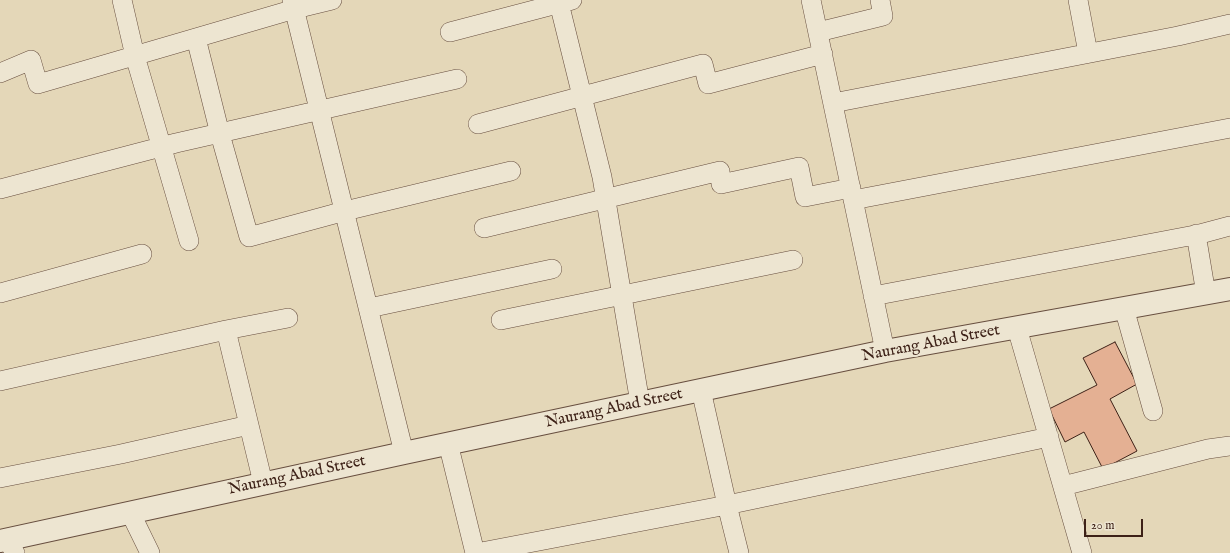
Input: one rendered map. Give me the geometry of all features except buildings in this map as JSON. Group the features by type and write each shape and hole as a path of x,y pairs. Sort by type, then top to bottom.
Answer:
{"street":[{"path":"122,0 161,147 189,241"},
{"path":"0,73 31,60 38,84 196,38 294,4 332,0"},
{"path":"811,0 885,352"},
{"path":"818,32 883,16 880,0"},
{"path":"1078,0 1088,53"},
{"path":"450,32 566,2 582,96 606,198 621,296 640,403"},
{"path":"294,4 404,453"},
{"path":"833,103 1178,36 1230,24"},
{"path":"196,38 220,134 249,237 345,211 511,170"},
{"path":"478,124 703,64 708,84 823,54"},
{"path":"0,190 161,147 457,79"},
{"path":"484,228 720,171 721,184 799,167 805,197 852,194 1230,128"},
{"path":"873,296 1196,234 1230,226"},
{"path":"1196,234 1206,294"},
{"path":"0,293 142,254"},
{"path":"501,320 793,260"},
{"path":"368,308 552,269"},
{"name":"Naurang Abad Street","path":"7,544 130,512 701,390 885,352 1230,289"},
{"path":"1124,308 1152,411"},
{"path":"0,381 226,330 288,318"},
{"path":"1017,328 1082,553"},
{"path":"226,330 263,483"},
{"path":"701,390 739,553"},
{"path":"0,478 120,454 249,424"},
{"path":"448,443 476,553 727,506 1049,437"},
{"path":"1063,486 1208,449 1230,446"},
{"path":"130,512 150,553"}]}
